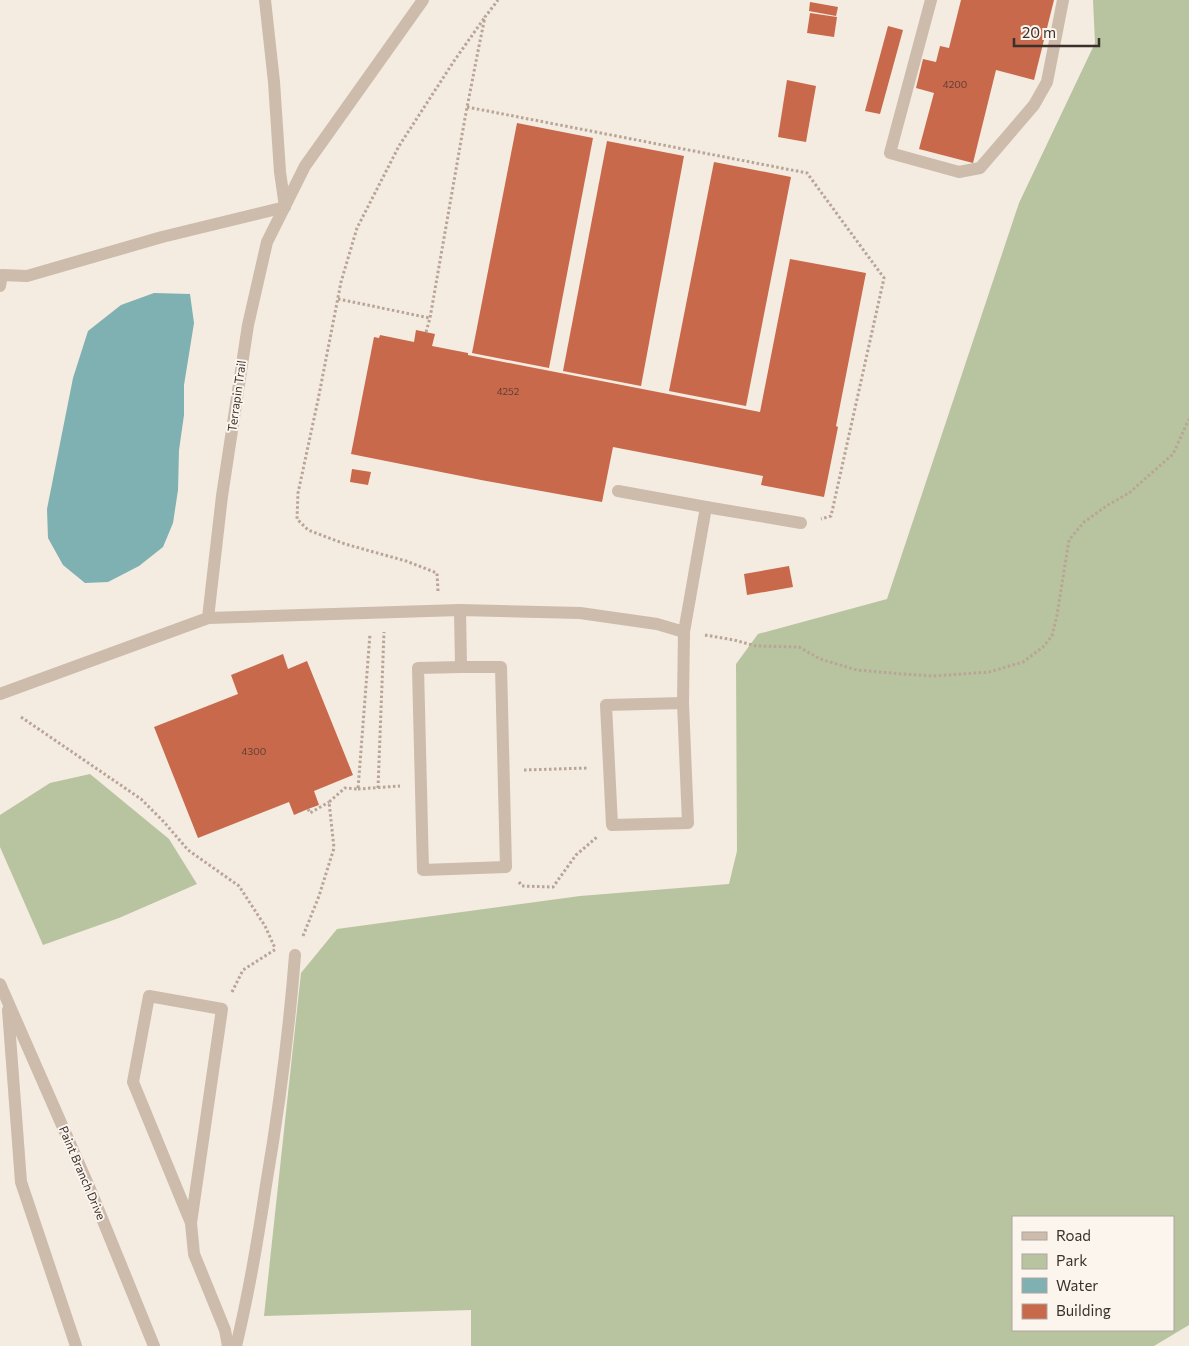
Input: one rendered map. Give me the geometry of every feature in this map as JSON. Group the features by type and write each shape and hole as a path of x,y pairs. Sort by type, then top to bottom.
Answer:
{"street":[{"path":"0,286 2,275 27,276 162,237 285,207 280,172 274,82 265,0"},
{"name":"Terrapin Trail","path":"208,618 222,496 248,325 267,242 305,166 424,0"},
{"path":"931,0 890,153 959,172 980,168 1034,105 1046,82 1062,0"},
{"path":"618,491 801,523"},
{"path":"683,703 606,705 612,826 688,823 683,703 684,632 706,507"},
{"path":"0,694 208,618 460,610 580,613 656,624 684,632"},
{"path":"460,610 461,667"},
{"path":"461,667 501,667 506,867 423,870 418,668 461,667"},
{"path":"236,1346 255,1258 276,1122 290,1021 296,955"},
{"name":"Paint Branch Drive","path":"0,984 90,1189 154,1346"},
{"path":"190,1223 222,1010 149,996 133,1082 190,1223 194,1254 225,1330 228,1346"},
{"name":"Paint Branch Drive","path":"8,1000 21,1182 76,1346"}],"path":[{"path":"439,611 437,573 406,561 346,544 308,530 297,519 298,493 341,282 357,228 399,146 454,61 498,0"},
{"path":"426,332 485,17"},
{"path":"467,107 807,173 884,278 831,516 801,523"},
{"path":"338,299 430,318"},
{"path":"684,632 734,640 756,646 799,647 820,659 857,670 933,676 989,672 1023,662 1043,647 1052,636 1069,540 1084,522 1129,493 1173,454 1189,419"},
{"path":"358,789 370,631"},
{"path":"308,809 310,813 329,802 345,788 378,788 384,631"},
{"path":"21,717 141,799 188,850 239,886 265,926 275,949"},
{"path":"541,769 571,768"},
{"path":"222,1010 243,970 275,949 296,955 319,896 334,848 329,802"},
{"path":"506,867 522,886 553,887 576,855 612,826"}],"green space":[{"path":"1093,0 1189,0 1189,1325 1154,1346 471,1346 471,1310 264,1316 301,973 337,929 580,896 729,884 737,851 736,664 758,634 887,599 1019,203 1095,43"},
{"path":"90,774 169,839 197,884 119,918 43,945 0,847 0,815 50,783"}],"water":[{"path":"154,293 190,294 194,323 184,385 184,415 179,450 178,490 173,523 163,547 139,566 108,582 85,583 63,565 48,538 47,509 73,378 88,331 121,305"}],"building":[{"path":"961,0 1054,0 1034,80 996,70 973,163 919,149 934,93 916,88 923,59 936,62 940,46 949,48"},
{"path":"810,2 838,7 836,16 809,11"},
{"path":"810,13 837,17 834,37 807,33"},
{"path":"888,26 903,30 880,114 865,111"},
{"path":"787,80 816,86 806,142 778,137"},
{"path":"517,123 593,138 549,368 472,353"},
{"path":"607,141 684,156 641,386 563,371"},
{"path":"714,162 791,177 746,406 669,391"},
{"path":"790,259 866,273 824,497 761,485 763,476 613,447 602,502 351,454 374,337 379,338 380,335 414,342 416,330 435,334 432,346 468,353 468,355 760,412"},
{"path":"352,469 371,472 368,485 350,482"},
{"path":"789,566 793,587 747,595 744,574"},
{"path":"283,654 288,669 307,661 353,775 314,791 319,805 294,815 289,802 198,838 154,727 238,694 231,675"}]}
